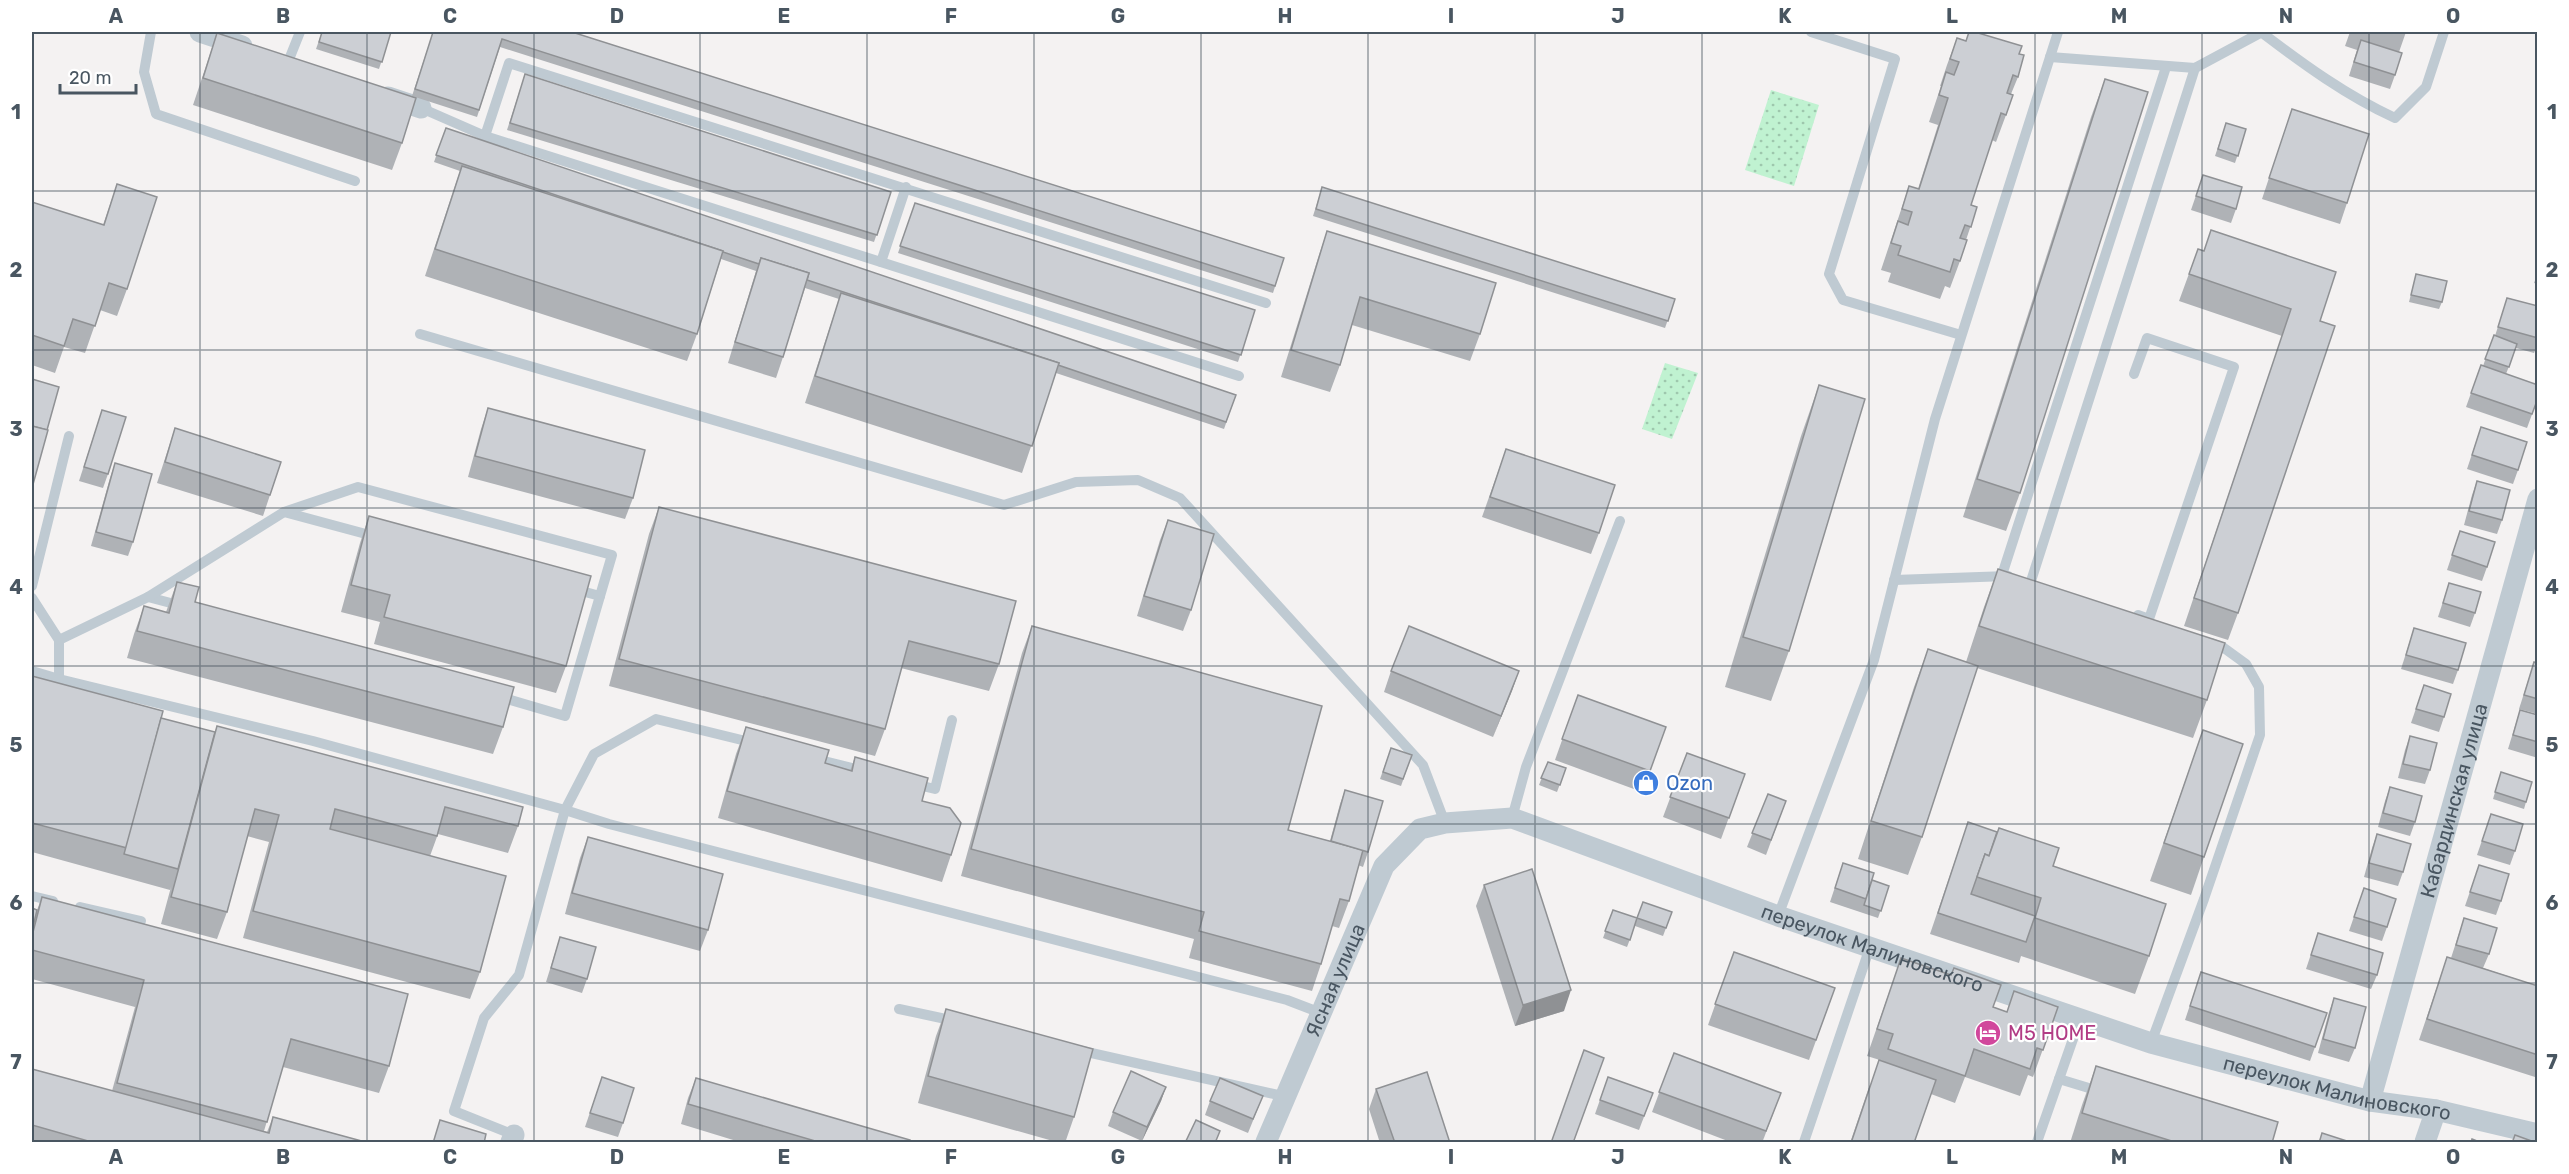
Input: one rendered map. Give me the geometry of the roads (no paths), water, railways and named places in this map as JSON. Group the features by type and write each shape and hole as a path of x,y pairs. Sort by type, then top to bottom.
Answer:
{"street":[{"path":"200,32 310,70"},
{"path":"366,89 421,108"},
{"name":"Кабардинская улица","path":"2370,1101 2538,499"},
{"name":"переулок Малиновского","path":"1420,829 1445,823 1512,818 1778,916 2151,1043 2370,1101 2436,1110 2538,1134"},
{"name":"Ясная улица","path":"1266,1143 1384,866 1420,829"},
{"path":"2425,1143 2436,1110"}],"lane":[{"path":"151,32 144,72 156,114 355,181"},
{"path":"288,62 300,32"},
{"path":"1811,32 1895,59 1829,274 1843,300 1961,335"},
{"path":"1778,916 1874,660 1935,419 2058,32"},
{"path":"2050,57 2195,68 2262,32 2295,58 2367,105 2396,118 2426,87 2444,32"},
{"path":"485,136 509,63 1266,303"},
{"path":"2002,575 2166,67"},
{"path":"1894,580 2002,575 2036,583 2195,68"},
{"path":"421,108 485,136 1239,376"},
{"path":"881,262 906,187"},
{"path":"420,334 1004,505 1076,482 1138,480 1179,498 1423,765 1445,823"},
{"path":"2128,612 2154,621 2234,367 2147,338 2134,374"},
{"path":"32,586 69,436"},
{"path":"59,640 148,597 284,512 358,487 612,555 565,716 486,693"},
{"path":"284,512 386,539"},
{"path":"1512,818 1526,767 1620,521"},
{"path":"566,587 600,596"},
{"path":"148,597 193,610"},
{"path":"32,598 59,640 59,679"},
{"path":"2151,1043 2204,899 2260,735 2259,687 2246,664 2224,648 2202,640"},
{"path":"32,671 313,741 609,824 1287,1000 1322,1013"},
{"path":"512,1139 454,1111 484,1018 519,975 565,810 594,754 656,719 761,745"},
{"path":"900,780 935,789 952,720"},
{"path":"796,754 877,774"},
{"path":"32,896 141,921"},
{"path":"1804,1143 1870,947"},
{"path":"899,1009 968,1024"},
{"path":"2037,1143 2080,1019"},
{"path":"1071,1048 1287,1097"},
{"path":"2059,1079 2116,1096"}],"place":[{"name":"Ozon","path":"1646,783"},
{"name":"M5 HOME","path":"1988,1033"}]}
